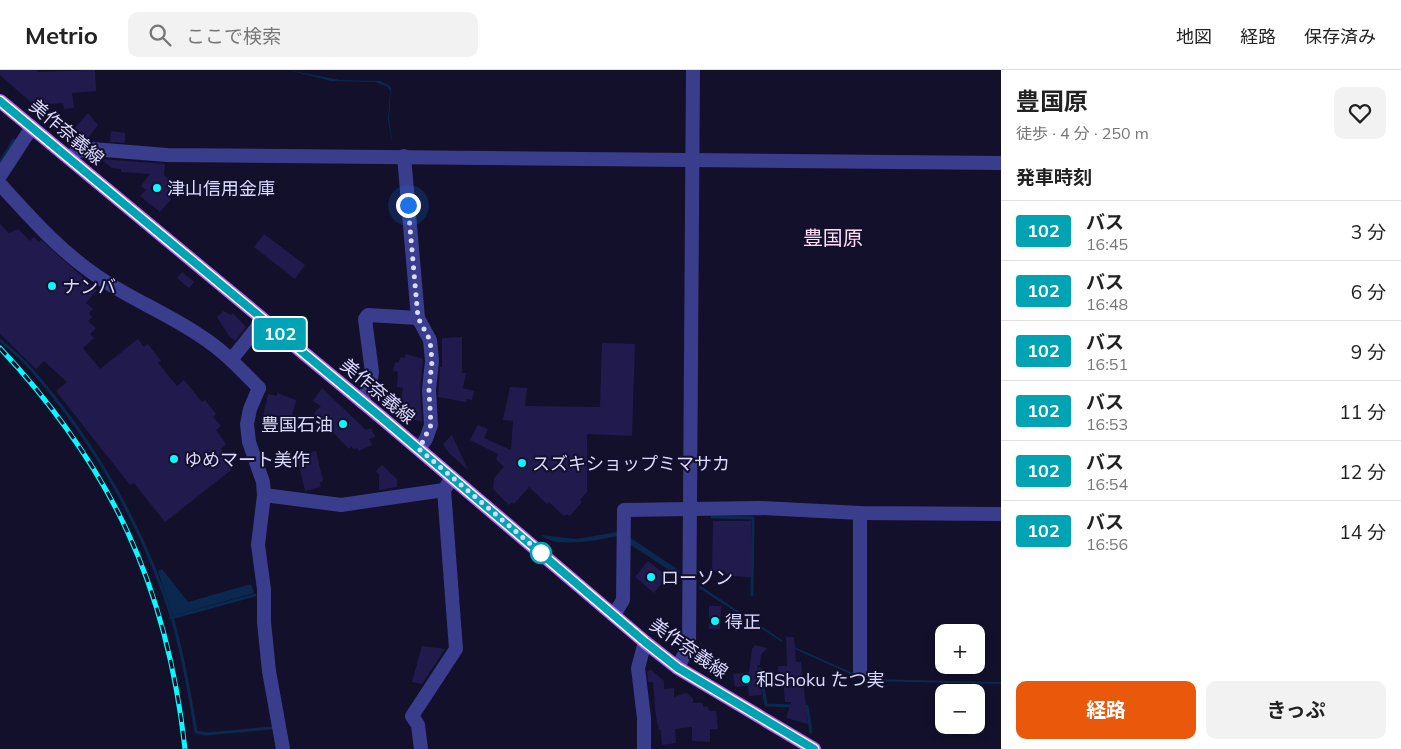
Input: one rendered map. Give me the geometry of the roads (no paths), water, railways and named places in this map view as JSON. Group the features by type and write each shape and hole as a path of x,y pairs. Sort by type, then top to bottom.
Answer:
{"main road":[{"name":"美作奈義線","path":"0,101 419,449 645,642 678,668 814,749"}],"street":[{"path":"678,668 689,644 693,70"},
{"path":"0,176 32,126"},
{"path":"69,158 78,151 92,149 167,155 1001,163"},
{"path":"404,156 418,318 430,340 432,361 429,390 431,425 419,449"},
{"path":"0,184 55,242 95,275 202,336 231,360 259,388 250,409 247,424 249,442 263,482 264,495 258,545 264,589 264,622 269,671 283,749"},
{"path":"361,401 370,387 372,372 365,319 368,315 418,318"},
{"path":"231,360 263,320"},
{"path":"421,749 418,725 412,716 456,649 444,490 452,478"},
{"path":"264,495 341,505 444,490"},
{"path":"614,616 623,600 624,510 760,508 860,513 1001,514"},
{"path":"860,513 860,672"},
{"path":"644,749 644,718 638,668 645,642"}],"water":[{"path":"288,70 340,80 381,81 391,87 389,119 393,147 388,120 390,91 388,87 375,82 331,81"},
{"path":"617,532 629,537 680,571 677,575 617,536 567,543 556,542 541,535 577,539"},
{"path":"162,569 188,602 251,584 254,593 173,616 158,571"},
{"path":"699,585 782,640 782,642 699,588"},
{"path":"790,645 866,679 1001,682 1001,684 866,681 790,647"}],"waterway":[{"path":"0,162 14,140"},
{"path":"0,340 27,364 54,396 116,488 133,521 162,589 174,624 184,664 196,732 206,734 271,728"},
{"path":"712,517 753,518 752,595"},
{"path":"171,618 255,595"},
{"path":"760,669 766,705 793,706"},
{"path":"802,706 807,706 811,732"}],"railway":[{"path":"0,348 39,393 74,438 103,485 128,532 148,582 164,634 176,690 185,749"}],"place":[{"name":"津山信用金庫","path":"157,188"},
{"name":"ナンバ","path":"52,286"},
{"name":"豊国石油","path":"343,424"},
{"name":"ゆめマート美作","path":"174,459"},
{"name":"スズキショップミマサカ","path":"522,463"},
{"name":"ローソン","path":"651,577"},
{"name":"得正","path":"715,621"},
{"name":"和Shoku たつ実","path":"746,679"}],"district":[{"name":"豊国原","path":"833,237"}]}
